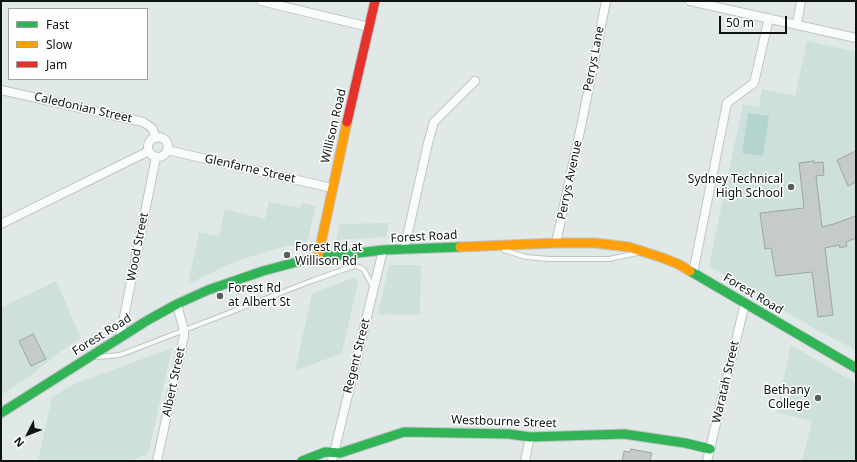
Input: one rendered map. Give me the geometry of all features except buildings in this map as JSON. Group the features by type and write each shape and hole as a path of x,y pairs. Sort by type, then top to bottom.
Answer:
{"main road":[{"name":"Willison Road","path":"318,257 332,188 375,1"},
{"name":"Forest Road","path":"1,413 120,337 177,304 236,280 288,264 318,257 383,250 556,243 595,243 612,244 645,252 664,258 693,273 856,368"},
{"name":"Westbourne Street","path":"302,461 325,452 332,457 404,432 509,434 530,437 624,434 685,443 710,449"}],"street":[{"path":"261,1 369,27"},
{"name":"Perrys Lane","path":"583,117 606,1"},
{"path":"690,1 856,38"},
{"path":"797,24 801,1"},
{"path":"693,273 727,104 754,83 770,18"},
{"path":"404,250 434,122 475,81"},
{"name":"Caledonian Street","path":"1,90 143,122 152,128 156,138"},
{"name":"Perrys Avenue","path":"556,243 583,117"},
{"path":"156,138 165,140 167,143 167,150 163,156 156,157 150,154 150,141 156,138"},
{"name":"Glenfarne Street","path":"167,150 332,188"},
{"path":"1,224 149,151"},
{"name":"Wood Street","path":"120,337 156,157"},
{"name":"Regent Street","path":"332,457 383,250"},
{"name":"Waratah Street","path":"707,461 745,303"},
{"name":"Albert Street","path":"157,461 184,331 177,304"},
{"path":"525,461 530,437"}],"lane":[{"path":"491,246 526,257 549,259 608,259 645,252"},
{"path":"87,358 120,355 315,279 354,266 364,270 374,288"}],"shaded area":[{"name":"Sydney Technical High School","path":"807,41 856,52 856,350 822,333 709,266 743,104 759,107 762,89 795,96"},
{"path":"269,202 300,208 302,203 316,206 307,242 268,251 234,262 188,284 199,232 219,236 225,209 265,219"},
{"path":"389,223 386,237 336,240 340,224"},
{"path":"389,265 421,265 420,315 378,314"},
{"path":"355,277 358,282 342,353 295,371 312,294"},
{"path":"56,281 81,338 61,351 30,376 1,395 1,308"},
{"name":"Bethany College","path":"791,345 856,383 856,461 802,461 812,421 776,412"},
{"path":"172,348 148,454 129,461 38,461 52,397 72,385"}],"green space":[{"path":"748,113 769,116 763,156 742,153"}],"traffic: fast":[{"path":"1,413 148,320 177,304 208,290 263,271 308,259 383,250 460,247"},
{"path":"690,271 856,368"},
{"path":"302,461 325,452 340,453 404,432 509,434 530,437 624,434 685,443 710,449"}],"traffic: slow":[{"path":"318,257 347,122"},
{"path":"460,247 595,243 629,247 663,258 690,271"}],"traffic: jam":[{"path":"347,122 375,1"}],"place":[{"name":"Sydney Technical High School","path":"791,187"},
{"name":"Forest Rd at Willison Rd","path":"287,255"},
{"name":"Forest Rd at Albert St","path":"220,296"},
{"name":"Bethany College","path":"818,398"}]}
